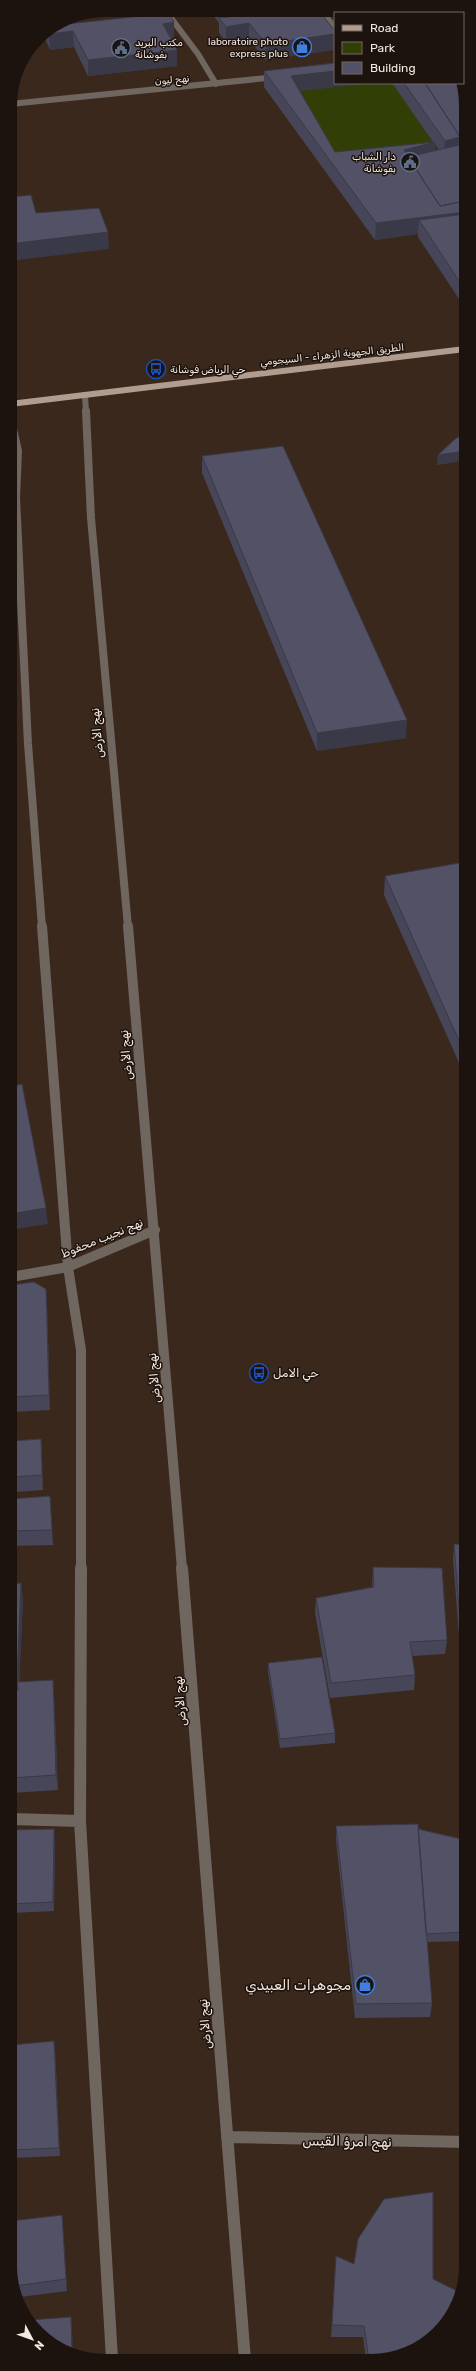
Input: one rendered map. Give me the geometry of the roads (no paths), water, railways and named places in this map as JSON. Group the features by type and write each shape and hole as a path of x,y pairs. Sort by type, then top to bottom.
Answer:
{"main road":[{"name":"الطريق الجهوية الزهراء - السيجومي","path":"17,403 459,350"}],"street":[{"path":"170,17 198,54 216,84"},
{"path":"327,17 334,27"},
{"name":"نهح ليون","path":"17,103 287,76"},
{"name":"نهج الأرض","path":"85,395 91,518 155,1230 245,2354"},
{"path":"17,447 17,461"},
{"path":"17,564 28,744 68,1267 81,1350 80,1821 112,2354"},
{"name":"نهج نجيب محفوظ","path":"17,1276 68,1267 155,1230"},
{"path":"17,1819 80,1821"},
{"name":"نهج امرؤ القيس","path":"227,2137 459,2142"}],"place":[{"name":"laboratoire photo express plus","path":"302,47"},
{"name":"مكتب البريد بفوشانة","path":"121,48"},
{"name":"دار الشباب بفوشانة","path":"410,162"},
{"name":"حي الرياض فوشانة","path":"156,369"},
{"name":"حي الامل","path":"259,1373"},
{"name":"مجوهرات العبيدي","path":"365,1985"}]}
